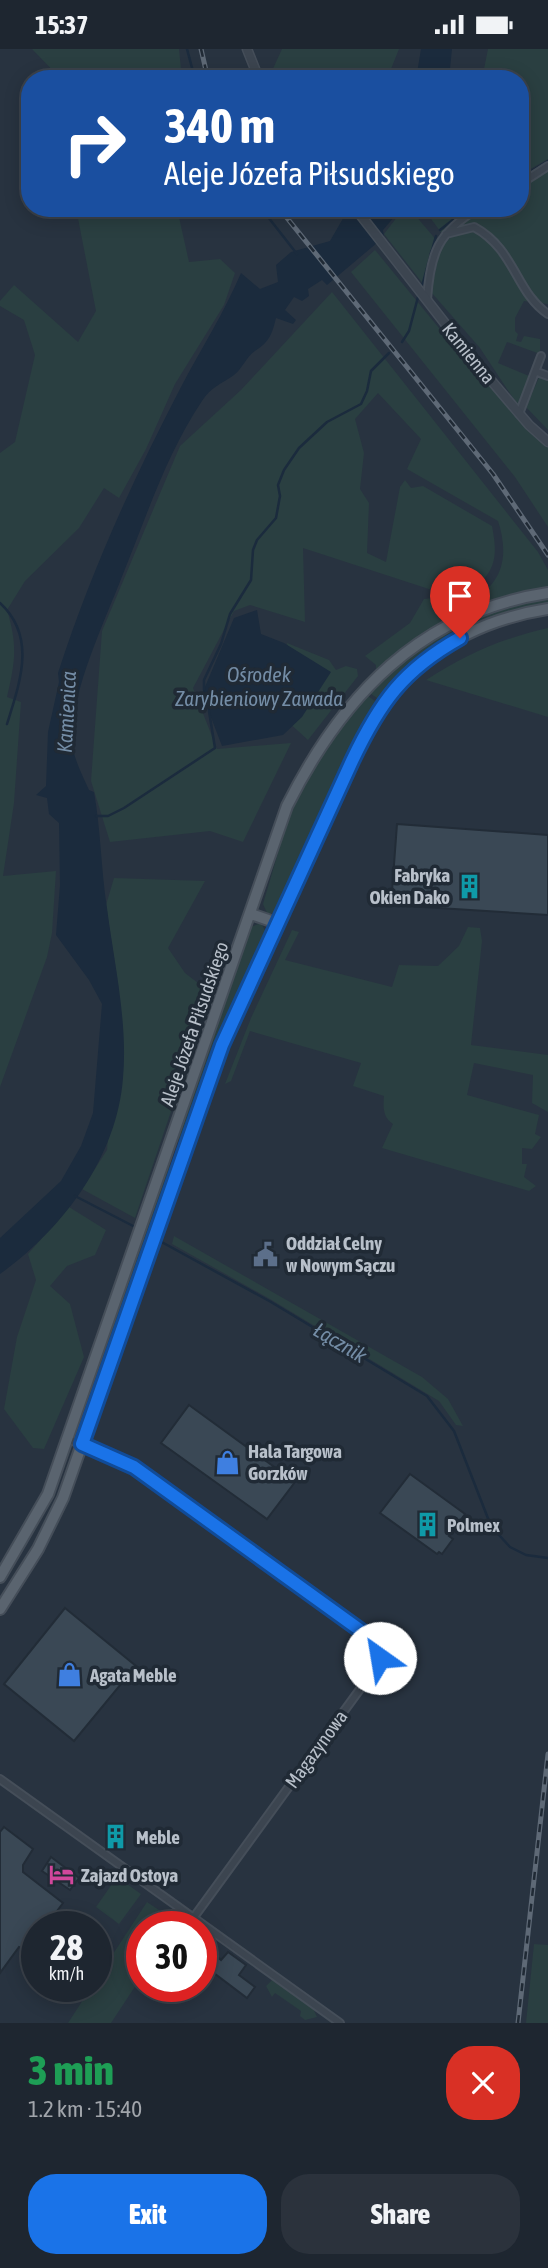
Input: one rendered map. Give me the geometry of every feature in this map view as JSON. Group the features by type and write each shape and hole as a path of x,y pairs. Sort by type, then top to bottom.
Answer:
{"main road":[{"name":"Aleje Józefa Piłsudskiego","path":"0,1577 48,1494 288,806 302,776 326,736 363,691 395,661 442,630 500,603 548,593"},
{"name":"Aleje Józefa Piłsudskiego","path":"0,1609 44,1537 82,1444 222,1045 369,725 396,685 421,662 460,638 504,619 548,609"},
{"path":"251,914 277,923"},
{"path":"82,1398 96,1403"}],"street":[{"path":"247,49 255,70"},
{"path":"529,178 548,166"},
{"name":"Kamienna","path":"362,217 519,414 548,442"},
{"path":"427,300 435,251 454,222 463,217"},
{"path":"446,234 474,227 484,233 504,251 538,308 548,314"},
{"path":"519,414 541,356"},
{"path":"537,372 548,376"},
{"name":"Magazynowa","path":"68,1439 134,1467 378,1643 382,1650 363,1685 198,1911"},
{"path":"0,1779 186,1911"},
{"path":"217,1934 340,2023"}],"green space":[{"path":"32,49 179,49 181,70 52,70"},
{"path":"282,49 399,49 391,70 272,70"},
{"path":"488,49 548,49 548,159 529,170 529,70 484,70"},
{"path":"548,168 548,304 524,301 515,318 515,331 518,334 516,341 521,342 524,336 540,339 540,354 507,342 498,363 534,378 519,407 480,348 431,292 440,249 466,220 471,217 529,217 529,182"},
{"path":"78,217 179,217 189,262 220,259 235,273 224,305 175,384 146,449 119,498 104,488 79,528 25,581 7,610 13,634 14,654 7,697 21,702 14,803 3,876 56,871 52,933 47,957 0,1087 0,453 15,442 35,355 24,320 0,306 0,301 14,285 78,342 96,311"},
{"path":"397,217 417,217 438,242 430,251 424,285 384,234"},
{"path":"430,217 458,217 454,220 443,235"},
{"path":"375,250 466,361 470,360 530,433 548,446 548,527 515,477 351,272"},
{"path":"332,292 538,552 548,570 548,588 498,598 473,609 474,600 491,585 500,570 503,546 498,521 407,469 421,439 378,393 355,419 364,453 360,489 369,503 367,553 386,562 400,487 405,480 411,488 423,486 492,526 494,559 488,574 467,599 467,610 376,671 376,665 365,656 410,623 424,599 433,598 435,591 303,548 305,622 250,605 234,611 193,688 217,749 291,743 243,842 210,831 110,842 91,781 102,631 180,446 241,390"},
{"path":"540,375 548,378 548,430 526,407"},
{"path":"548,598 548,606 477,630 435,650 397,680 380,700 368,692 411,657 450,631 494,612"},
{"path":"548,628 548,717 426,680 484,648"},
{"path":"287,643 329,660 336,670 346,666 357,669 358,676 308,740 287,721 292,686"},
{"path":"365,694 378,703 280,907 276,913 267,913 263,904 287,822 305,781 316,759"},
{"path":"114,878 205,881 168,948 185,973 211,993 135,1218 82,1189 107,1150 119,990 106,905"},
{"path":"261,923 267,934 225,1027 182,1145 178,1137 251,927"},
{"path":"468,927 480,928 482,941 471,1045 548,1055 548,1112 532,1103 533,1075 474,1063 467,1095 539,1115 535,1134 541,1137 532,1149 522,1148 522,1164 527,1164 524,1177 536,1186 529,1191 382,1148 393,1124 385,1115 384,1096 353,1086 361,1063 250,1031 231,1081 225,1084 251,1018 292,930 299,932 285,960 392,987 399,965 438,966 459,946"},
{"path":"176,1162 95,1393 91,1394 89,1390 167,1168"},
{"path":"69,1207 106,1230 95,1255 67,1266 50,1286 70,1304 84,1357 44,1449 33,1448 4,1409 17,1337 36,1280 28,1254"},
{"path":"174,1236 422,1377 448,1399 463,1426 456,1425 439,1401 270,1299 172,1244"},
{"path":"117,1877 141,1894 119,1924 112,1919 112,1911 101,1911 96,1907"},
{"path":"147,1902 160,1911 141,1911"},
{"path":"126,1934 126,2000 111,2023 68,2023 82,2002 112,2002 112,1956"},
{"path":"534,1944 548,1945 548,2023 526,2023"},
{"path":"272,1980 312,2006 317,2017 305,2020 300,2016 301,2011 275,1993 272,1997 266,1986"}],"water":[{"path":"421,49 452,49 450,70 418,70"},
{"name":"Kamienica","path":"344,217 394,217 383,230 384,237 327,285 322,280 308,289 309,296 302,301 294,297 285,310 296,320 293,324 276,318 267,341 252,353 237,372 205,396 178,443 158,486 87,667 71,734 82,775 89,790 94,792 105,894 120,993 124,1057 119,1107 110,1136 83,1189 45,1235 0,1274 0,1238 61,1181 81,1146 93,1113 102,1004 89,980 56,935 60,885 59,823 49,814 47,798 36,795 46,786 48,732 59,682 58,673 98,563 129,492 241,273 260,289 278,282 276,265 291,252 330,241"},
{"name":"Ośrodek Zarybieniowy Zawada","path":"257,610 261,634 284,643 331,672 302,717 283,735 222,746 202,694 234,618"}],"building":[{"name":"Fabryka Okien Dako","path":"397,824 548,835 548,915 391,905"},
{"name":"Hala Targowa Gorzków","path":"189,1405 295,1482 267,1519 161,1443"},
{"name":"Polmex","path":"410,1474 465,1514 449,1536 453,1539 442,1554 437,1554 380,1513"},
{"name":"Agata Meble","path":"65,1608 136,1666 74,1741 4,1684"},
{"path":"4,1827 33,1849 23,1865 23,1872 63,1903 57,1911 21,1911 21,1948 19,1947 0,1973 0,1832"},
{"name":"Zajazd Ostoya","path":"51,1857 79,1878 70,1890 42,1871"},
{"path":"228,1952 246,1965 239,1975 255,1987 247,1998 217,1975 217,1957 221,1960"}],"waterway":[{"path":"187,49 193,70"},
{"path":"529,173 548,161"},
{"path":"268,217 297,254"},
{"path":"440,230 457,217"},
{"path":"422,286 436,236"},
{"path":"402,342 409,331 418,297"},
{"path":"204,690 204,680 221,644 230,614 251,580 253,550 257,540 276,518 280,496 278,485 284,470 299,448 327,422 361,404 371,371 389,353"},
{"path":"0,603 19,630 22,645 17,692 7,724"},
{"path":"96,816 108,816 124,808 215,748 209,711"},
{"name":"Łącznik","path":"75,1196 137,1228"},
{"name":"Łącznik","path":"158,1240 271,1302 427,1396 454,1431 489,1521 499,1535 510,1547 526,1555 548,1558"}],"railway":[{"path":"201,49 206,70"},
{"path":"286,217 493,474 548,555"},
{"path":"518,2023 548,1754"}],"place":[{"name":"Fabryka Okien Dako","path":"470,886"},
{"name":"Oddział Celny w Nowym Sączu","path":"266,1254"},
{"name":"Hala Targowa Gorzków","path":"228,1462"},
{"name":"Polmex","path":"427,1525"},
{"name":"Agata Meble","path":"70,1675"},
{"name":"Meble","path":"116,1837"},
{"name":"Zajazd Ostoya","path":"61,1875"}],"route":[{"path":"380,1658 382,1650 378,1643 134,1467 82,1444 222,1045 352,761 369,725 396,685 421,662 460,638"}]}
